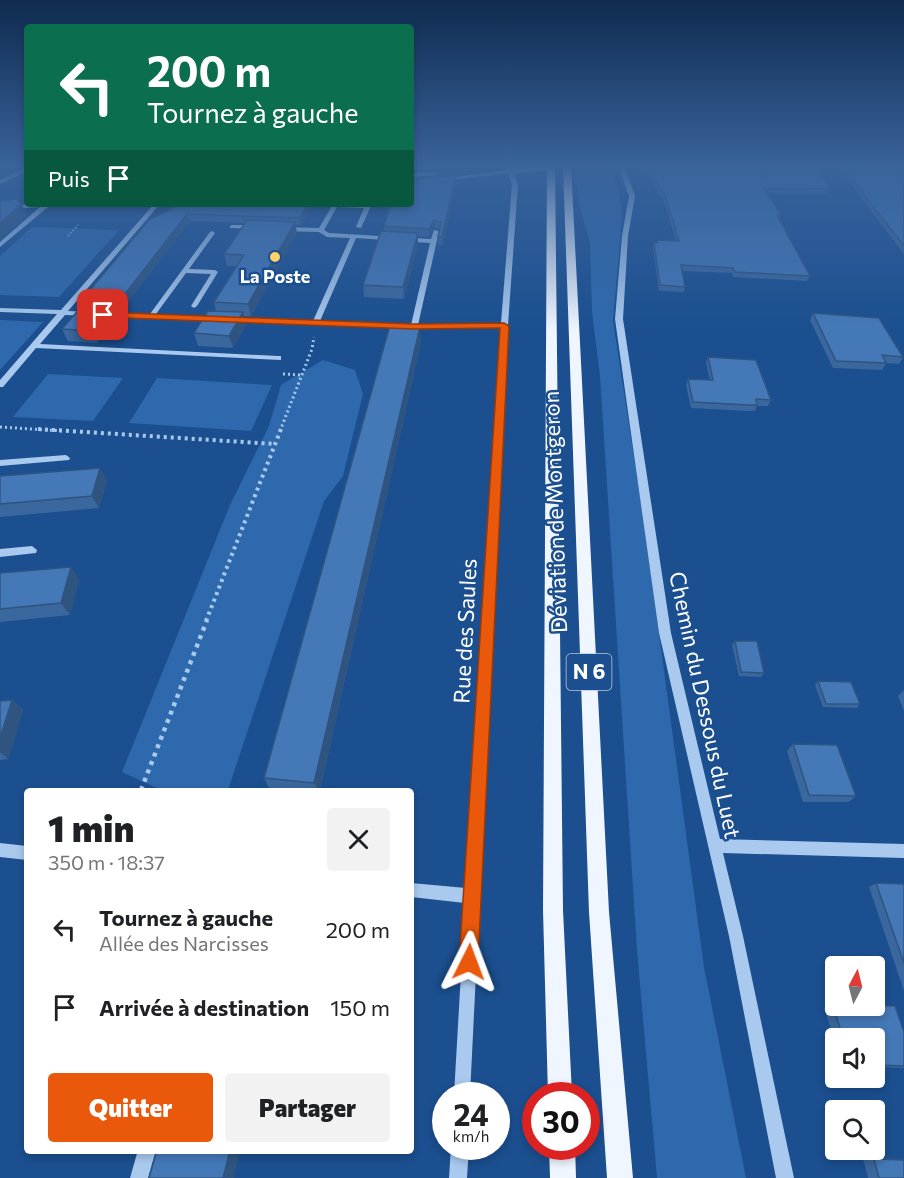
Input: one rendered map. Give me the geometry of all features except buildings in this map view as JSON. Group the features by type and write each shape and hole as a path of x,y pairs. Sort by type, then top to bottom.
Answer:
{"main road":[{"name":"Déviation de Montgeron","path":"551,221 553,910 560,1082"},
{"name":"Déviation de Montgeron","path":"569,221 599,912 620,1178"},
{"path":"562,1160 563,1178"}],"street":[{"path":"0,245 28,221"},
{"path":"0,385 142,221"},
{"path":"321,230 326,221"},
{"path":"359,227 362,221"},
{"name":"Rue des Saules","path":"463,1082 504,326 512,221"},
{"name":"Chemin du Dessous du Luet","path":"628,221 619,319 665,633 736,936 785,1178"},
{"path":"232,226 265,228"},
{"path":"276,228 321,230 327,235 353,238 434,241"},
{"path":"414,327 436,231"},
{"path":"151,317 212,232"},
{"path":"316,323 353,238"},
{"path":"184,271 215,272 194,306"},
{"path":"0,310 414,327 504,326"},
{"path":"34,346 278,358"},
{"path":"0,463 66,458"},
{"path":"0,553 32,550"},
{"path":"715,846 904,851"},
{"path":"0,850 24,853"},
{"path":"414,890 472,896"},
{"path":"139,1178 146,1154"},
{"path":"458,1178 459,1160"}],"path":[{"path":"68,236 78,225"},
{"path":"142,788 312,349 316,323"},
{"path":"0,427 275,444"}],"shaded area":[{"path":"584,221 622,221 613,321 643,515 704,967 746,1178 657,1178 637,950 600,376 592,312 590,243"},
{"path":"32,227 119,230 59,297 0,295 0,256"},
{"path":"0,320 43,322 0,370"},
{"path":"323,360 355,370 363,394 343,476 324,501 229,788 157,788 122,772 230,505 269,426 281,385"},
{"path":"48,374 123,378 93,421 13,417"},
{"path":"157,378 272,385 251,431 129,423"}],"place":[{"name":"La Poste","path":"275,257"}],"route":[{"path":"103,315 414,327 504,326 469,962"}]}
